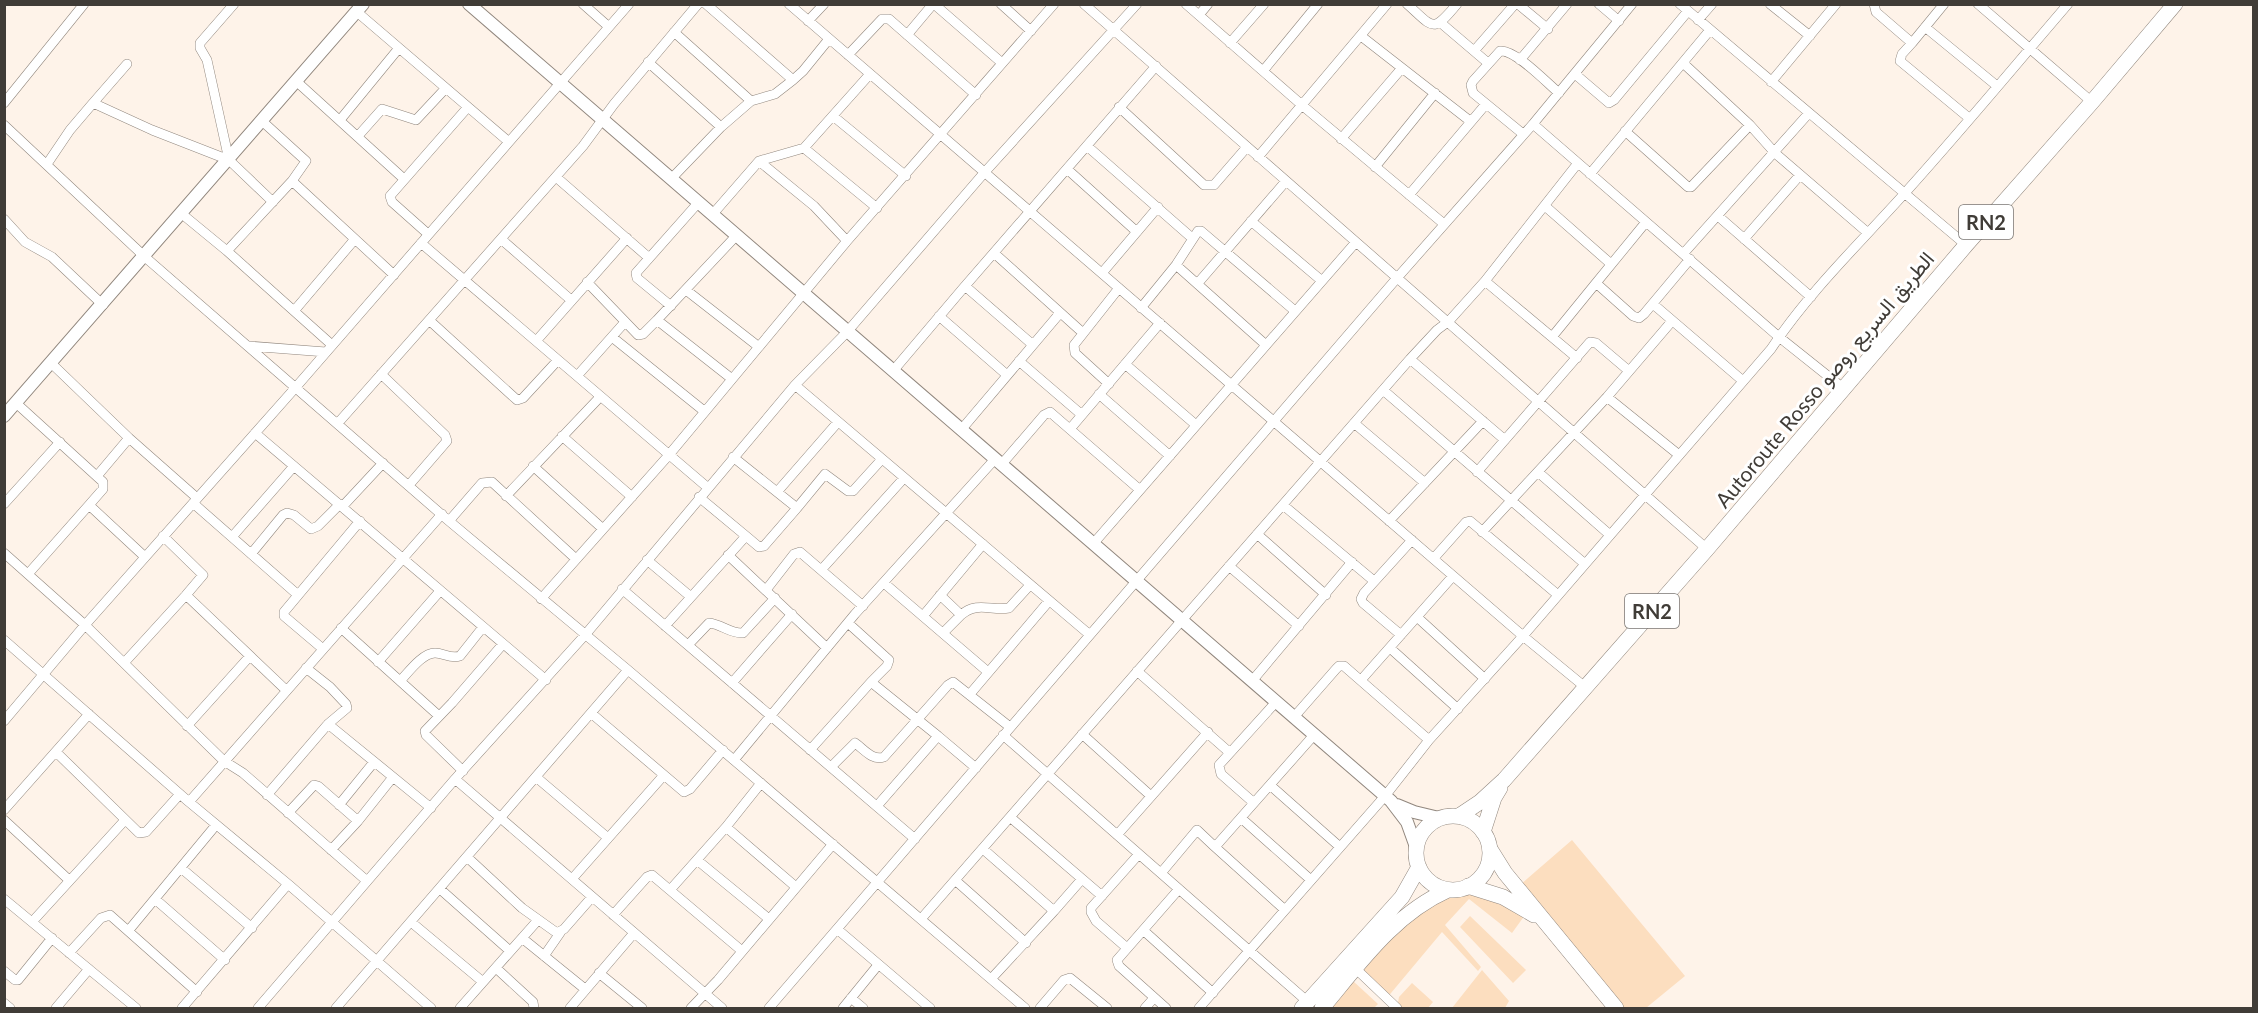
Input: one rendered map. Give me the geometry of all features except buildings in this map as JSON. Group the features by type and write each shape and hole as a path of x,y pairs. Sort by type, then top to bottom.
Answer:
{"main road":[{"name":"Autoroute Rosso الطريق السريع روصو","path":"1459,816 1480,802 1504,780 1707,549 1966,244 2175,4"},
{"name":"Autoroute Rosso الطريق السريع روصو","path":"1484,832 1494,798 1504,780"},
{"path":"1448,890 1428,880 1419,867 1416,847 1426,827 1439,818 1459,816 1473,822 1484,832 1490,849 1505,873 1616,1008"},
{"path":"1311,1006 1355,968 1384,935 1422,903 1448,890 1468,886 1478,880 1489,861 1490,849"},
{"path":"1311,1006 1402,897 1419,867"},
{"path":"1468,886 1515,903 1544,922"}],"street":[{"path":"4,103 84,4"},
{"path":"229,160 207,60 200,48 200,43 234,4"},
{"path":"469,4 1388,799 1407,822 1416,847"},
{"path":"583,4 609,27"},
{"path":"6,718 628,4"},
{"path":"338,423 556,177 648,62 698,4"},
{"path":"706,4 793,80"},
{"path":"789,4 1585,687"},
{"path":"808,21 824,4"},
{"path":"907,35 933,4 1002,63"},
{"path":"1000,4 1031,31"},
{"path":"542,599 668,456 847,241 1054,4"},
{"path":"1084,4 1707,549"},
{"path":"258,1008 455,779 546,680 795,385 847,332 984,173 1137,4"},
{"path":"1186,4 1341,139 1444,224"},
{"path":"1199,15 1208,4"},
{"path":"1230,43 1264,4"},
{"path":"1263,71 1317,4"},
{"path":"1258,157 1384,8 1371,4"},
{"path":"1407,4 1430,25 1435,26 1441,24 1457,4"},
{"path":"1474,51 1517,4 1548,29"},
{"path":"1520,60 1567,4"},
{"path":"1599,4 1619,21"},
{"path":"775,1006 837,929 1007,731 1397,278 1524,135 1632,4"},
{"path":"1698,20 1712,4"},
{"path":"1770,4 1810,36"},
{"path":"1771,82 1836,4"},
{"path":"1874,4 1876,12 1912,43"},
{"path":"1944,4 1902,54 1900,62 1969,118"},
{"path":"1978,4 2092,102"},
{"path":"1199,1008 1340,847 1388,799 1429,740 1523,636 1743,381 1811,297 1905,194 2068,4"},
{"path":"4,416 360,8 399,48 509,142"},
{"path":"1575,74 1609,103 1614,100 1684,8 1966,244"},
{"path":"848,55 882,19 889,19 975,95"},
{"path":"1441,24 1488,63"},
{"path":"1925,27 1997,86"},
{"path":"1590,174 1710,30"},
{"path":"674,32 751,101"},
{"path":"1361,36 1470,121"},
{"path":"671,179 721,127 751,101 775,94 793,80 829,39"},
{"path":"340,120 399,48"},
{"path":"1524,135 1473,93 1471,85 1488,63 1500,51 1505,51 1520,60 1559,93"},
{"path":"648,62 721,127"},
{"path":"1683,63 1750,125 1775,153 1868,233"},
{"path":"47,164 70,130 127,64"},
{"path":"893,370 1156,66"},
{"path":"1341,139 1402,68"},
{"path":"712,215 759,161 804,148 870,74"},
{"path":"296,81 404,179"},
{"path":"358,136 382,109 416,120 445,89"},
{"path":"1375,167 1435,93"},
{"path":"93,103 152,130 229,160 273,202"},
{"path":"1409,195 1486,104"},
{"path":"428,234 390,200 390,196 468,107"},
{"path":"1119,107 1204,186 1214,184 1247,147"},
{"path":"1596,284 1633,316 1639,318 1644,314 1718,216 1809,113"},
{"path":"833,116 906,176"},
{"path":"228,251 292,181 306,161 262,121"},
{"path":"1533,124 1779,337 1843,388"},
{"path":"4,125 145,257 450,521 723,750 1022,1008"},
{"path":"1626,131 1688,187 1691,187 1750,125"},
{"path":"1087,146 1192,238"},
{"path":"804,148 877,208"},
{"path":"759,161 814,206 847,241"},
{"path":"921,919 1410,359 1485,281 1578,164"},
{"path":"1067,169 1137,231"},
{"path":"1744,239 1800,175"},
{"path":"556,177 648,257"},
{"path":"292,181 394,275"},
{"path":"1198,283 1286,181"},
{"path":"671,306 636,275 648,257 698,203"},
{"path":"1545,206 1611,264"},
{"path":"1102,273 1158,207"},
{"path":"182,214 228,251 294,311 329,349"},
{"path":"1718,216 1811,297"},
{"path":"4,219 25,242 52,257 103,304"},
{"path":"1251,220 1322,281"},
{"path":"1552,337 1646,222"},
{"path":"1141,308 1176,265 1192,238 1198,231 1201,231 1295,312"},
{"path":"587,282 640,335 671,306 736,236"},
{"path":"537,340 627,238"},
{"path":"294,311 355,239"},
{"path":"501,239 571,300"},
{"path":"1093,544 1356,242"},
{"path":"421,243 707,487"},
{"path":"994,253 1083,333"},
{"path":"1176,265 1266,345"},
{"path":"1485,281 1577,358"},
{"path":"965,286 1033,345"},
{"path":"1108,384 1075,353 1074,345 1119,288"},
{"path":"686,290 759,347"},
{"path":"1653,304 1743,381"},
{"path":"961,430 1060,313"},
{"path":"939,316 1007,375"},
{"path":"429,320 517,400 523,398 558,360"},
{"path":"657,320 732,379"},
{"path":"1482,532 1575,433 1672,321"},
{"path":"577,376 625,322"},
{"path":"1070,429 1160,323"},
{"path":"612,337 704,411"},
{"path":"1477,472 1590,342 1629,371"},
{"path":"249,346 329,349"},
{"path":"1410,359 1505,440"},
{"path":"1019,361 1082,415"},
{"path":"51,363 232,537 298,595"},
{"path":"1125,364 1196,425"},
{"path":"381,374 446,435 447,441 409,485"},
{"path":"795,385 1090,635"},
{"path":"1383,390 1585,564"},
{"path":"1099,394 1170,456"},
{"path":"506,496 600,397"},
{"path":"1607,397 1679,455"},
{"path":"16,403 105,485 104,489 28,574"},
{"path":"734,760 863,606 947,514 1047,413 1054,414 1140,490"},
{"path":"1389,521 1483,421"},
{"path":"777,492 838,422"},
{"path":"1354,423 1425,483"},
{"path":"255,433 546,680"},
{"path":"562,436 632,497"},
{"path":"97,476 129,438"},
{"path":"4,504 60,442"},
{"path":"733,457 797,508"},
{"path":"699,497 759,547 764,546 825,474 848,491 853,491 882,459"},
{"path":"251,554 287,513 312,529 318,526 383,463"},
{"path":"232,537 294,466"},
{"path":"533,466 603,529"},
{"path":"1538,472 1610,535"},
{"path":"822,569 904,478"},
{"path":"450,521 482,483 492,482 576,559"},
{"path":"89,505 145,557"},
{"path":"1283,505 1374,581"},
{"path":"189,802 442,514"},
{"path":"323,648 284,616 285,609 360,521"},
{"path":"1434,558 1466,522 1470,521 1558,595"},
{"path":"1257,534 1326,596"},
{"path":"124,663 203,575 164,536"},
{"path":"665,626 746,536"},
{"path":"1401,635 1363,603 1361,596 1412,540"},
{"path":"923,616 983,544"},
{"path":"766,590 794,554 800,552 863,606"},
{"path":"4,553 85,625 224,761 243,773 368,881"},
{"path":"728,555 827,648"},
{"path":"647,560 691,597"},
{"path":"1252,681 1326,596 1352,562"},
{"path":"1229,566 1299,626"},
{"path":"1361,680 1453,576"},
{"path":"884,583 988,672"},
{"path":"943,633 970,609 980,606 1009,608 1030,585"},
{"path":"622,589 915,839"},
{"path":"378,662 440,591"},
{"path":"186,595 286,690"},
{"path":"940,595 961,615"},
{"path":"688,645 709,623 736,633 743,633 775,598"},
{"path":"969,694 1049,601"},
{"path":"732,682 792,614"},
{"path":"1417,616 1485,679"},
{"path":"810,750 887,666 889,660 848,623"},
{"path":"400,681 425,656 434,652 454,658 460,656 483,627"},
{"path":"341,628 439,716"},
{"path":"4,640 189,802 431,1008"},
{"path":"463,771 425,733 503,644"},
{"path":"1390,648 1458,709"},
{"path":"187,726 250,656"},
{"path":"1294,717 1339,666 1344,666 1429,740"},
{"path":"267,795 328,724 344,712 346,704 330,687 306,668"},
{"path":"340,1007 628,670"},
{"path":"1137,671 1229,752"},
{"path":"871,682 976,768"},
{"path":"831,767 855,743 877,759 884,758 950,683 957,684 1007,731 1047,774 1311,1006"},
{"path":"1254,803 1218,770 1219,765 1276,702"},
{"path":"591,713 684,792 723,750"},
{"path":"4,810 89,714"},
{"path":"328,724 431,808"},
{"path":"1117,835 1208,732"},
{"path":"1082,734 1151,796"},
{"path":"1215,846 1314,735"},
{"path":"877,806 938,736"},
{"path":"56,752 139,833 143,834 180,794"},
{"path":"339,804 374,762"},
{"path":"572,879 664,774"},
{"path":"330,850 358,821 393,777"},
{"path":"536,777 608,838"},
{"path":"455,779 722,1008"},
{"path":"670,890 726,827 761,783"},
{"path":"288,813 314,785 358,821"},
{"path":"1270,785 1340,847"},
{"path":"1388,799 1414,812 1439,818"},
{"path":"1010,817 1102,896"},
{"path":"1241,818 1311,880"},
{"path":"4,820 69,880"},
{"path":"32,922 125,820"},
{"path":"129,930 216,825"},
{"path":"726,827 796,887"},
{"path":"1161,873 1197,830 1285,910"},
{"path":"691,1008 832,844"},
{"path":"983,849 1054,911"},
{"path":"1127,948 1092,917 1092,908 1139,854"},
{"path":"467,857 522,908 560,933"},
{"path":"697,860 769,919"},
{"path":"181,868 252,928"},
{"path":"614,915 652,875 742,951"},
{"path":"991,979 1082,879"},
{"path":"955,880 1026,943"},
{"path":"182,1008 288,884"},
{"path":"440,889 510,951"},
{"path":"1166,1008 1117,963 1117,960 1179,889"},
{"path":"543,956 592,897"},
{"path":"4,898 136,1008"},
{"path":"155,899 225,960"},
{"path":"69,952 106,915 113,916 197,992"},
{"path":"460,1008 538,920"},
{"path":"411,922 483,982"},
{"path":"837,929 930,1008"},
{"path":"1143,930 1212,993"},
{"path":"573,1007 585,989 634,933"},
{"path":"4,972 18,980 52,938"},
{"path":"522,938 585,989"},
{"path":"843,1008 878,965"},
{"path":"496,968 533,1002 534,1008"},
{"path":"1355,968 1397,1008"},
{"path":"56,1008 89,969"},
{"path":"599,973 642,1008"},
{"path":"1040,1008 1064,980 1070,978 1107,1008"},
{"path":"1145,1008 1154,998"},
{"path":"851,999 863,1008"},
{"path":"4,1004 10,1008"}],"shaded area":[{"path":"1572,840 1685,976 1646,1008 1622,1008 1520,885"},
{"path":"1470,892 1525,915 1512,933 1469,899 1445,925 1481,967 1478,971 1442,932 1386,999 1358,972 1418,912 1448,894"},
{"path":"1470,916 1526,970 1513,983 1460,927"},
{"path":"1482,970 1509,1001 1505,1008 1452,1008"},
{"path":"1353,981 1378,1004 1374,1008 1329,1008"},
{"path":"1412,983 1433,1002 1428,1008 1397,1008 1399,997"}]}
